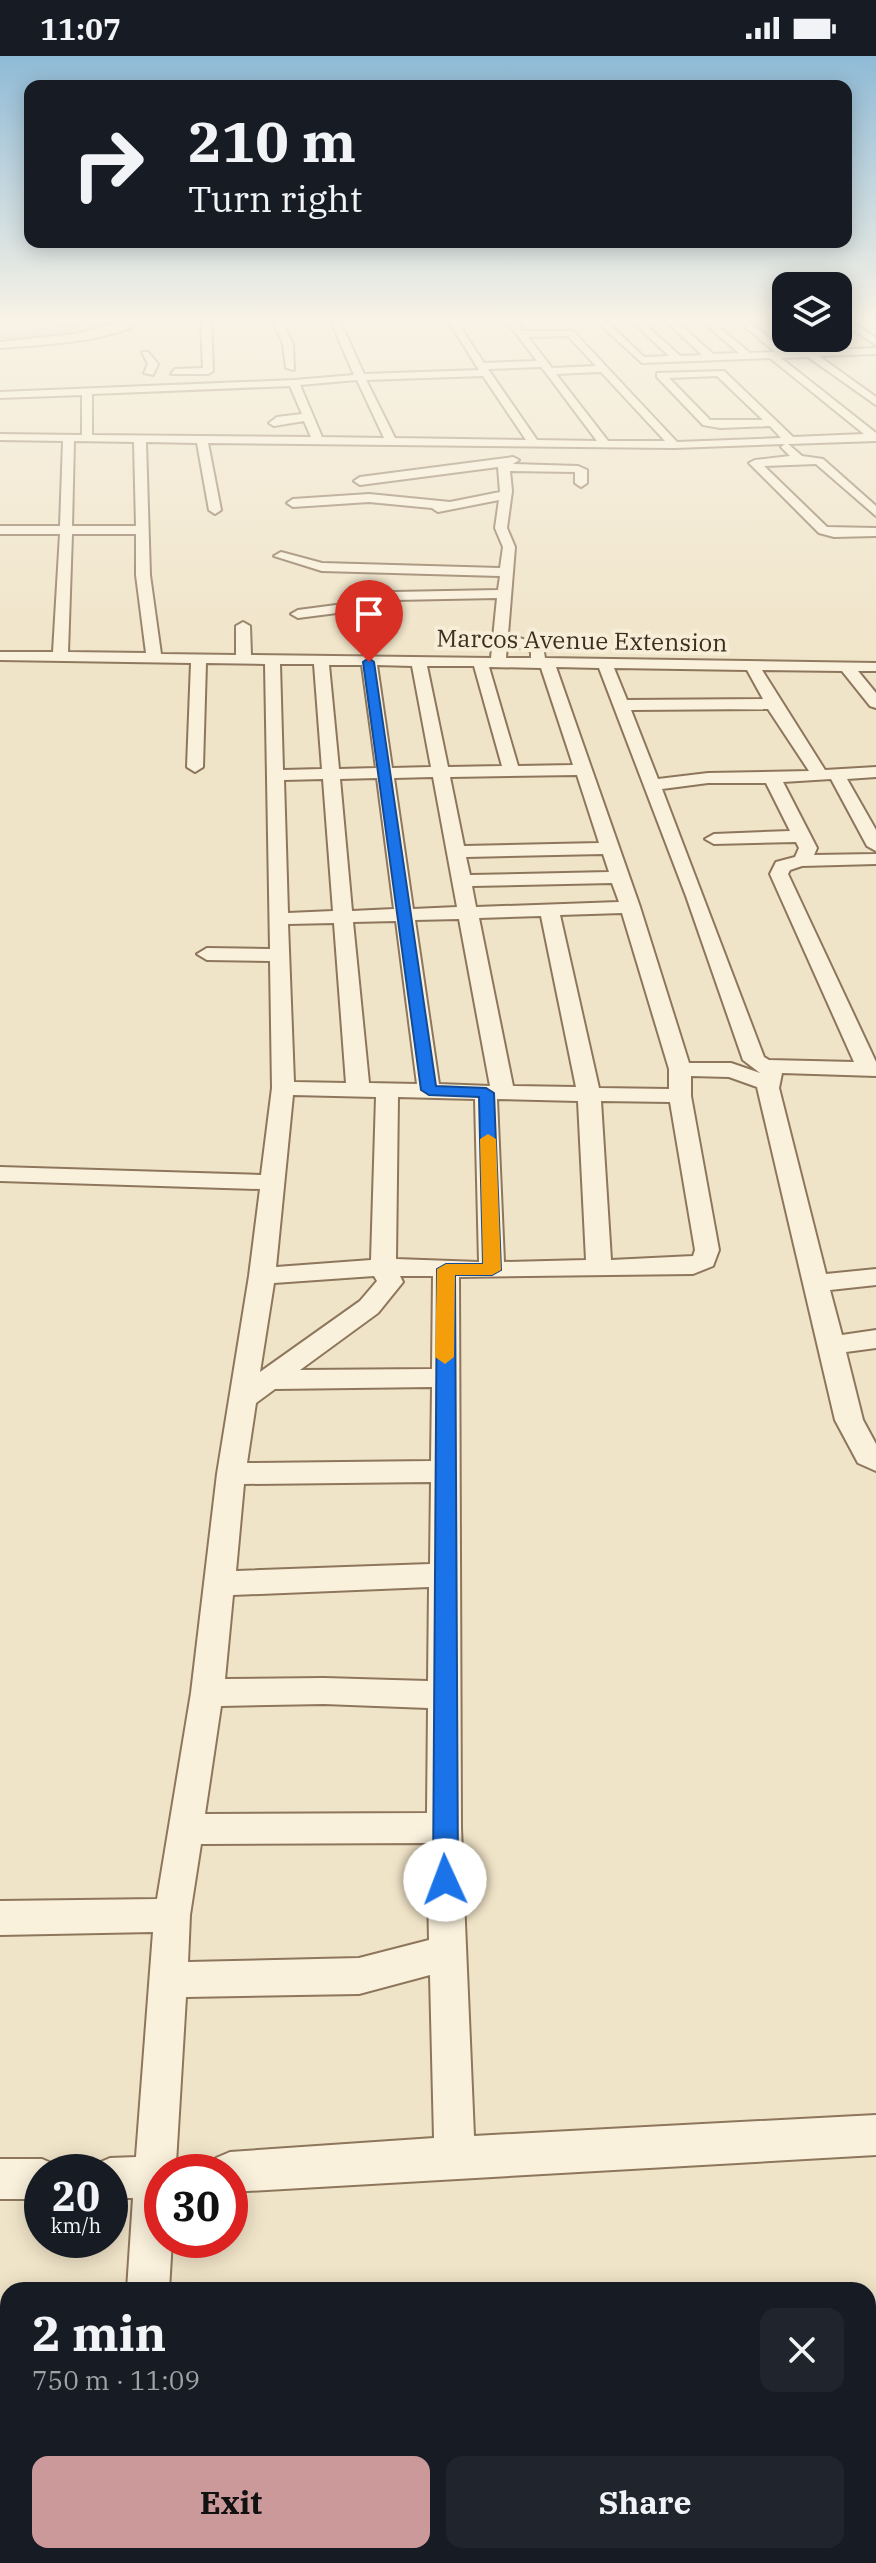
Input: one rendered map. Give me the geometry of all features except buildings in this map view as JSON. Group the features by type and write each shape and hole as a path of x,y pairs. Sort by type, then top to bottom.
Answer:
{"street":[{"path":"316,436 318,440"},
{"path":"388,436 391,442"},
{"path":"360,481 542,459 540,444 534,436"},
{"path":"599,436 604,443"},
{"path":"666,436 674,445"},
{"path":"783,436 798,470"},
{"path":"2,440 87,438 674,445 876,437"},
{"path":"60,657 65,604 64,529 69,438"},
{"path":"140,440 140,530 154,658"},
{"path":"202,440 215,510"},
{"path":"769,476 798,470 817,460 876,512"},
{"path":"839,478 756,462 823,530 834,533 876,532"},
{"path":"504,465 578,469 581,483"},
{"path":"504,465 505,495 501,528 509,547 502,637 490,663 511,770"},
{"path":"293,503 374,498 380,511 389,513 454,506 505,495"},
{"path":"0,530 140,530"},
{"path":"281,556 322,567 505,572"},
{"path":"298,614 360,606 394,596 503,594"},
{"path":"243,626 244,660"},
{"path":"262,1276 383,1267 492,1270 693,1266 704,1260 707,1250 705,1231 680,1096 680,1069 630,907 538,649 502,637"},
{"name":"Marcos Avenue Extension","path":"0,656 876,667"},
{"path":"195,767 199,659"},
{"path":"159,2154 166,1980 172,1915 207,1693 231,1474 262,1276 270,1182 283,1088 272,660"},
{"path":"321,661 358,1089"},
{"path":"369,662 429,1090"},
{"path":"419,662 439,773 464,881 495,1093 492,1270"},
{"path":"605,664 695,896 754,1060 771,1075 814,1283 849,1420 868,1456 876,1461"},
{"path":"752,666 773,704 828,774 876,846"},
{"path":"847,668 876,703"},
{"path":"619,705 773,704"},
{"path":"274,775 581,770"},
{"path":"651,785 708,778 876,772"},
{"path":"772,778 804,849"},
{"path":"714,839 804,849 833,860 876,859"},
{"path":"457,852 610,848"},
{"path":"680,1069 771,1075 872,1069 779,874 783,866 804,849"},
{"path":"464,881 618,877"},
{"path":"280,919 630,907"},
{"path":"549,910 589,1094 599,1268"},
{"path":"207,954 280,955"},
{"path":"283,1088 680,1096"},
{"path":"244,1398 369,1307 390,1282 383,1267 387,1090"},
{"path":"0,1174 270,1182"},
{"path":"446,1269 444,1828 455,2157"},
{"path":"814,1283 876,1277"},
{"path":"830,1346 876,1339"},
{"path":"269,1380 445,1378"},
{"path":"231,1474 444,1471"},
{"path":"218,1584 445,1575"},
{"path":"207,1693 324,1691 446,1695"},
{"path":"186,1829 444,1828"},
{"path":"0,1918 172,1915"},
{"path":"166,1980 359,1976 422,1958 448,1957"},
{"path":"248,2171 876,2135"},
{"path":"0,2179 24,2179"},
{"path":"149,2282 151,2258"}],"slow traffic":[{"path":"445,1357 446,1269 492,1270 488,1139"}],"route":[{"path":"369,662 429,1090 486,1093 492,1270 446,1269 445,1880"}]}
